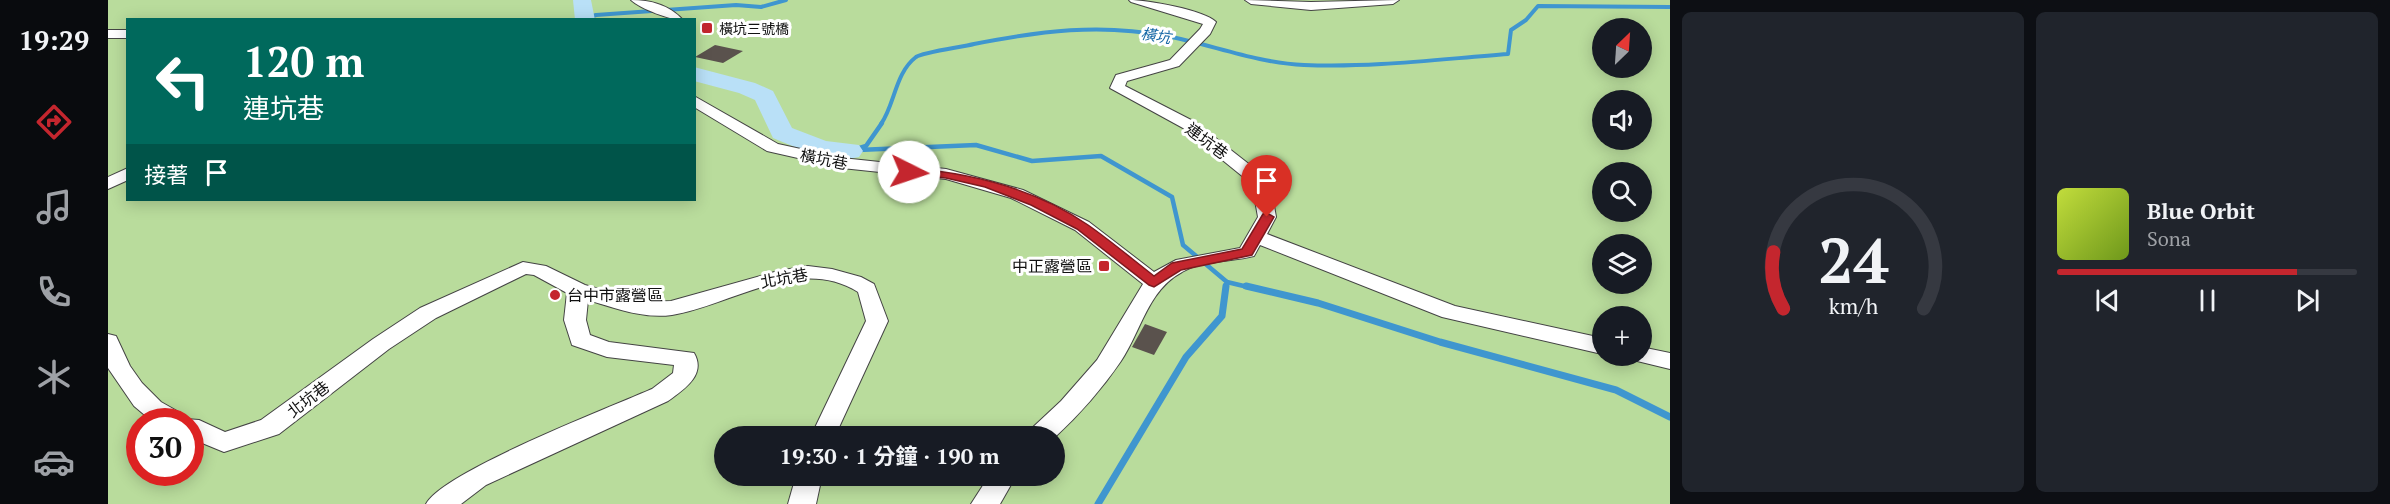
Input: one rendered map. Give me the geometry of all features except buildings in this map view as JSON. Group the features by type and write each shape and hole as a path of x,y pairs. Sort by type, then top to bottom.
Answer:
{"street":[{"path":"637,0 666,11 675,18"},
{"name":"連坑巷","path":"1135,0 1210,22 1206,31 1174,63 1153,67 1121,78 1117,88 1189,125 1253,176 1262,189 1267,217 1247,252 1177,266 1154,282"},
{"path":"1251,0 1311,6 1393,0"},
{"path":"108,34 126,34"},
{"name":"橫坑巷","path":"696,101 773,148 842,163 946,174 989,184 1017,194 1082,226 1154,282"},
{"path":"108,184 126,174"},
{"path":"1256,237 1450,312 1592,344"},
{"name":"北坑巷","path":"204,434 224,442 270,427 381,344 428,313 500,281 523,268 539,270 578,290 643,309 672,308 778,277 808,272 854,281 867,289 877,321 828,426"},
{"path":"1052,426 1066,414 1114,353 1139,303 1154,282"},
{"path":"440,504 477,478 660,395 684,377 686,359 607,349 580,340 575,320 578,290"},
{"path":"108,341 115,361 138,395 153,408"},
{"path":"1652,357 1670,361"},
{"path":"802,504 806,486"},
{"path":"985,504 997,486"}],"green space":[{"path":"108,0 1670,0 1670,504 108,504"}],"waterway":[{"name":"橫坑","path":"582,0 585,18"},
{"path":"587,18 596,15 736,5 761,7 786,0"},
{"name":"橫坑","path":"881,124 899,80 916,57 935,51 1023,35 1070,30 1118,30 1167,36 1287,64 1330,66 1381,64 1508,54 1511,30 1526,20 1538,6 1670,7"},
{"name":"橫坑","path":"696,75 747,88 765,96 782,133 822,148 850,151"},
{"name":"橫坑","path":"850,151 866,146 882,123"},
{"path":"858,150 976,145 1032,161 1101,156 1172,197 1183,245 1227,282"},
{"path":"1226,288 1227,282"},
{"path":"1227,282 1252,288"},
{"path":"1098,504 1186,357 1222,316 1226,286"},
{"path":"1246,286 1318,303 1440,342 1616,390 1670,417"}],"place":[{"name":"橫坑三號橋","path":"707,28"},
{"name":"中正露營區","path":"1104,266"},
{"name":"台中市露營區","path":"555,295"}],"route":[{"path":"909,172 946,174 989,184 1035,202 1082,226 1154,282 1177,266 1247,252 1267,217"}]}
